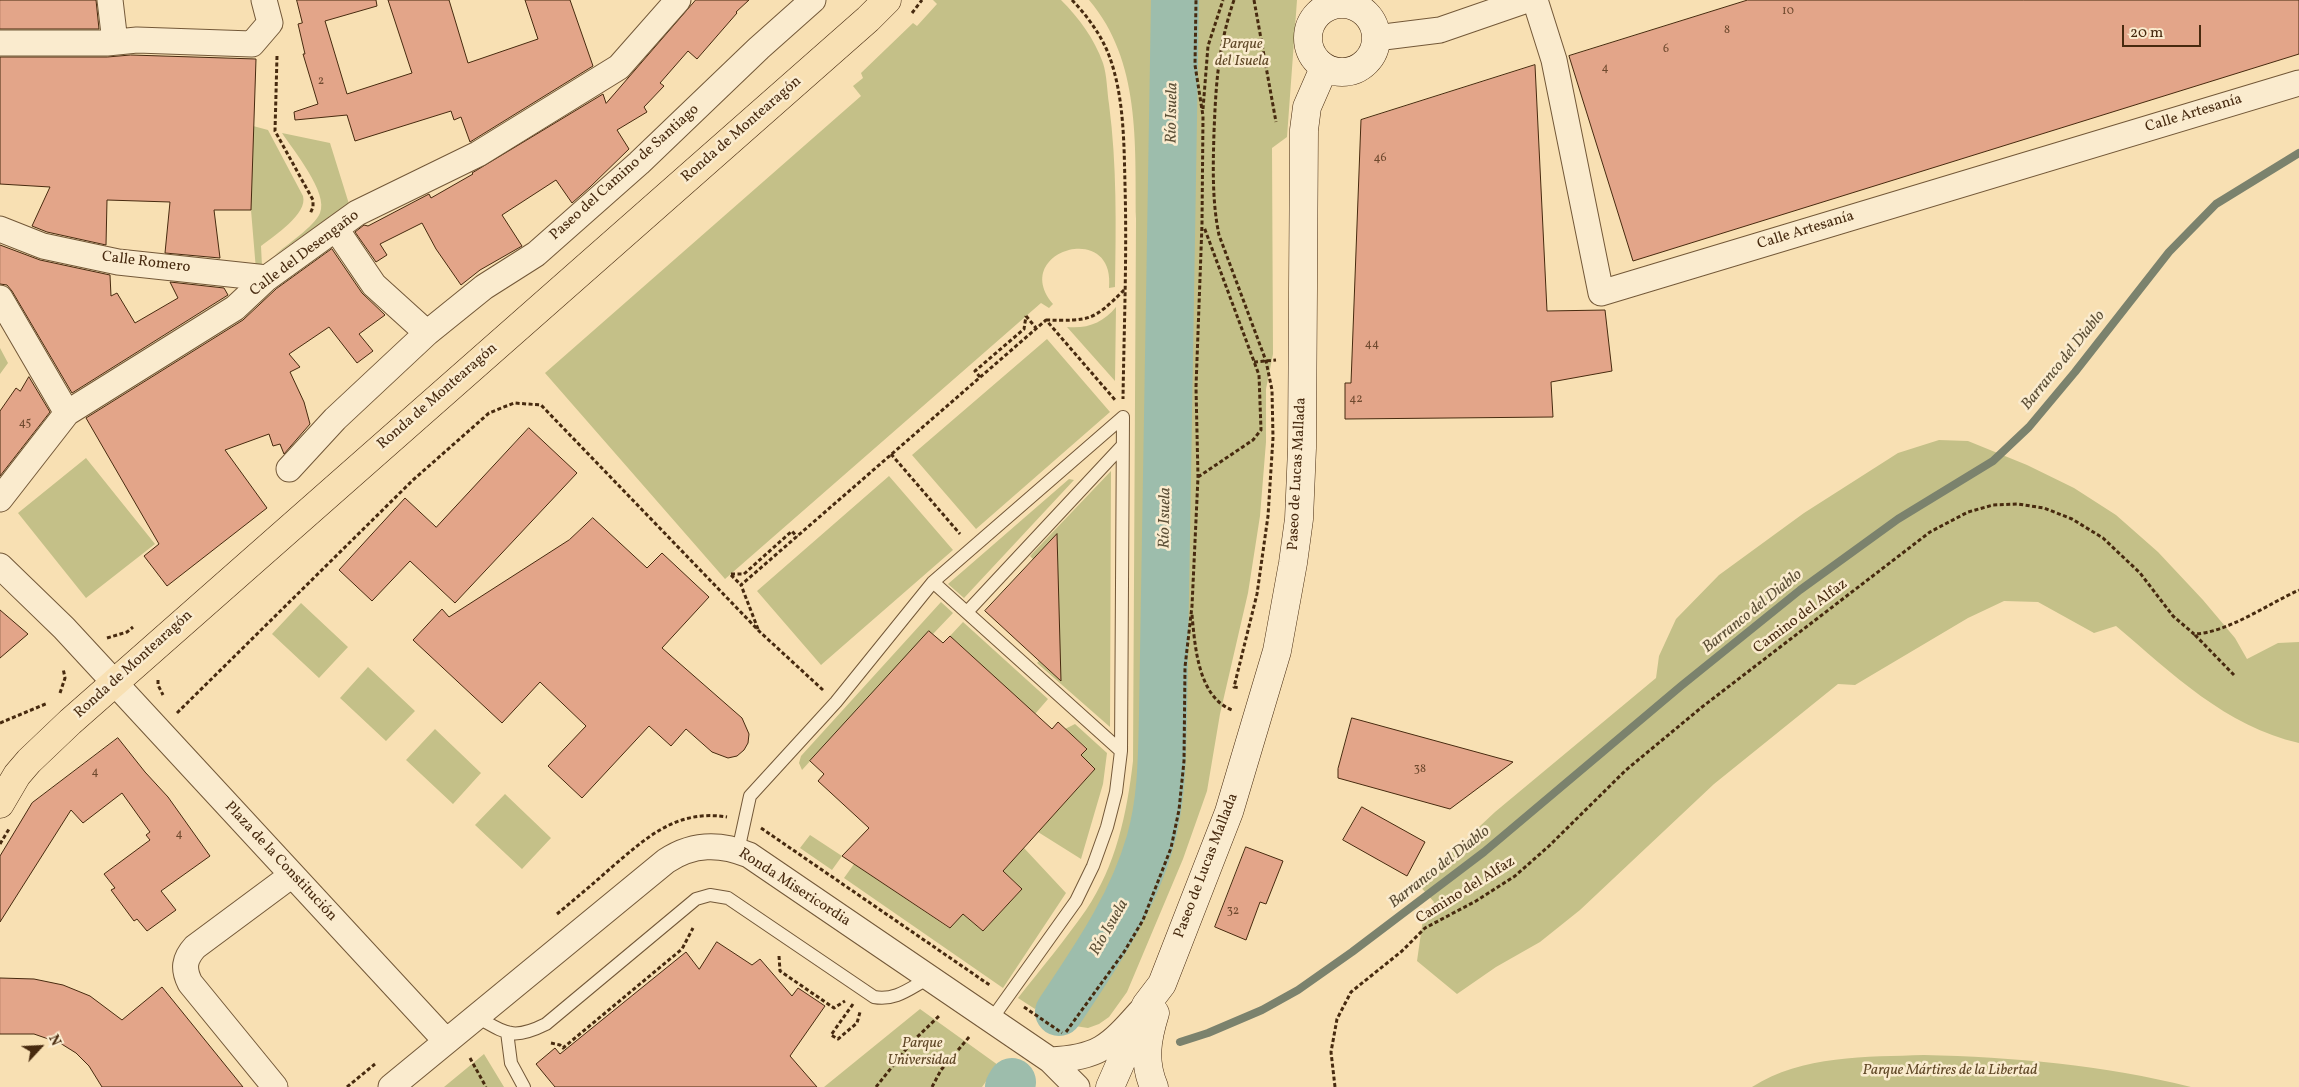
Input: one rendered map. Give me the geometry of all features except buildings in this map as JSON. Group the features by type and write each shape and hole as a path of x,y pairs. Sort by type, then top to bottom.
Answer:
{"main road":[{"name":"Ronda de Montearagón","path":"5,816 17,775 29,761 114,683 868,19 887,0"},
{"path":"1326,3 1355,6 1370,19 1376,38 1373,53 1363,66 1348,72 1332,71 1324,68 1313,57 1307,38 1312,20 1326,3"},
{"name":"Paseo de Lucas Mallada","path":"1154,1087 1147,1065 1146,1050 1162,984 1229,812 1277,651 1286,607 1299,519 1302,448 1304,130 1307,107 1324,68"},
{"name":"Paseo de Lucas Mallada","path":"1111,1087 1146,1005 1162,984"}],"street":[{"path":"110,0 111,43"},
{"name":"Calle del Desengaño","path":"0,499 67,413 234,308 267,278 357,213 478,154 619,67 678,0"},
{"name":"Paseo del Camino de Santiago","path":"289,469 335,419 427,333 484,287 536,254 638,163 813,0"},
{"path":"1376,38 1440,30 1527,0"},
{"name":"Calle Artesanía","path":"1535,0 1554,60 1601,293 2299,83"},
{"path":"0,43 111,43 137,40 252,44 267,12"},
{"name":"Calle Romero","path":"0,229 43,246 118,262 267,278"},
{"path":"336,229 374,285 427,333"},
{"path":"0,298 67,413"},
{"name":"Plaza de la Constitución","path":"0,566 64,628 446,1041"},
{"name":"Ronda Misericordia","path":"391,1087 475,1016 676,854 692,848 712,846 738,851 756,860 1050,1060 1111,1087"},
{"path":"274,1087 190,983 185,974 185,964 188,954 195,947 292,875"},
{"path":"1050,1060 1078,1059 1102,1048 1114,1040 1146,1005"},
{"name":"Ronda Misericordia","path":"1050,1060 1077,1087"}],"lane":[{"path":"738,851 750,796 836,702 933,582 1122,417 1121,751 1116,792 1107,827 1093,866 1076,901 991,1020"},
{"path":"967,612 1122,446"},
{"path":"933,582 1121,751"},
{"path":"475,1016 516,1035 525,1034 546,1024 692,902 710,894 728,898 874,997 894,997 929,978"},
{"path":"507,1032 511,1063 524,1087"}],"path":[{"path":"906,19 922,0"},
{"path":"1046,320 1123,408 1126,189 1120,102 1111,62 1102,40 1089,19 1072,0"},
{"path":"1196,0 1195,65 1202,116"},
{"path":"1064,1034 1124,952 1143,920 1171,848 1179,810 1184,761 1185,668 1192,606 1198,477 1196,387 1202,224 1202,116 1208,46 1223,0"},
{"path":"1234,0 1220,47 1216,78 1213,174 1215,214 1219,235 1266,360 1272,390 1272,438 1268,516 1257,594 1234,687 1243,689 1245,680"},
{"path":"1254,0 1276,125"},
{"path":"267,12 277,57 275,131 313,200 310,214 303,220"},
{"path":"1198,477 1253,440 1261,430 1261,388 1254,362 1202,224"},
{"path":"741,585 1046,320 1076,321 1092,318 1125,289"},
{"path":"980,377 974,371 1024,329 1026,316 1036,328"},
{"path":"1254,362 1279,359 1278,369"},
{"path":"177,713 413,480 489,412 514,402 541,405 760,632 836,702"},
{"path":"1278,430 1278,439"},
{"path":"891,454 972,548"},
{"name":"Camino del Alfaz","path":"1335,1087 1330,1052 1337,1019 1351,992 1402,951 1425,928 1476,901 1515,876 1549,846 1626,770 1702,707 1930,532 1968,512 1992,505 2018,504 2044,508 2072,520 2103,538 2140,573 2173,616 2194,634 2234,675"},
{"path":"760,632 741,585 731,574 744,574 792,531 797,536"},
{"path":"2194,634 2207,634 2225,627 2299,590"},
{"path":"1192,606 1197,657 1205,679 1216,700 1222,706 1236,711"},
{"path":"0,723 54,700 63,688 65,678 63,668"},
{"path":"160,677 158,685 167,702"},
{"path":"172,708 184,720"},
{"path":"0,844 5,816"},
{"path":"556,915 650,835 668,824 702,816 720,816 745,822 769,832 1058,1030"},
{"path":"542,1042 560,1045 563,1048 682,949 694,926"},
{"path":"771,950 779,955 780,971 834,1008 850,998 855,1002 860,1012 859,1020 838,1038 832,1035 855,1002"},
{"path":"876,1087 910,1043 940,1014 907,991"},
{"path":"932,1087 941,1070 970,1036"},
{"path":"464,1063 477,1053"},
{"path":"470,1058 486,1087"},
{"path":"347,1087 376,1063"}],"green space":[{"path":"933,0 1061,0 1080,21 1091,37 1104,68 1112,127 1116,241 1115,287 1109,288 1107,267 1097,254 1083,249 1067,251 1053,258 1044,270 1043,286 1053,304 1049,308 1041,303 725,579 545,373 861,96 853,86 863,78 861,73 913,23 917,26 937,4"},
{"path":"1089,0 1159,0 1147,753 1143,797 1136,840 1118,887 1079,950 1035,1009 1018,998 1086,910 1105,875 1123,819 1133,761 1136,162 1132,104 1126,76 1118,49 1106,24"},
{"name":"Parque del Isuela","path":"1192,0 1297,0 1287,137 1272,148 1273,354 1266,389 1266,442 1260,516 1248,593 1220,714 1207,791 1183,859 1127,992 1109,1017 1099,1024 1088,1028 1075,1026 1069,1021 1123,945 1148,900 1156,881 1167,842 1180,760"},
{"path":"253,126 268,130 303,196 303,203 295,217 281,231 261,246 262,266 256,270 251,210"},
{"path":"282,133 330,143 349,204 275,255 312,224 320,213 321,205 315,183"},
{"path":"1116,307 1115,381 1067,327 1081,327 1094,324 1106,317"},
{"path":"1047,339 1110,412 976,529 912,455"},
{"path":"0,348 8,363 0,374"},
{"path":"1939,440 1968,441 2027,465 2074,488 2116,515 2158,552 2203,600 2235,638 2247,659 2278,643 2299,642 2299,743 2272,735 2224,711 2179,680 2116,626 2094,633 2038,602 2004,601 1968,618 1855,685 1838,684 1714,784 1580,910 1540,942 1496,967 1457,994 1417,961 1423,919 1434,902 1418,884 1495,812 1656,678 1659,656 1676,619 1719,575 1804,513 1898,453"},
{"path":"86,458 155,544 86,598 18,513"},
{"path":"1111,471 1110,727 1037,663 1039,661 1060,680 1057,535 1033,559 1030,556"},
{"path":"889,476 953,550 821,665 757,591"},
{"path":"1069,479 1074,480 964,598 948,584"},
{"path":"941,602 953,613 933,634 929,631 802,770 799,763 801,756"},
{"path":"301,603 348,647 319,678 272,634"},
{"path":"963,622 1048,699 1035,714 950,636"},
{"path":"368,667 415,711 386,741 340,698"},
{"path":"1075,724 1107,753 1103,784 1081,859 1038,832 1095,769 1081,755 1087,748 1065,729"},
{"path":"435,729 481,773 453,804 406,760"},
{"path":"505,794 551,838 522,869 475,825"},
{"path":"810,835 842,856 832,870 800,848"},
{"path":"1024,848 1066,893 1003,988 844,878 854,864 949,928 963,914 983,931 1022,889 1003,871"},
{"name":"Parque Universidad","path":"920,1009 998,1065 982,1087 824,1087"},
{"path":"484,1054 504,1087 444,1087"},
{"name":"Parque Mártires de la Libertad","path":"1924,1055 2025,1060 2092,1068 2158,1079 2191,1087 1752,1087 1771,1077 1813,1063 1858,1058"}],"waterway":[{"name":"Río Isuela","path":"1059,1012 1086,972 1123,909 1133,888 1150,842 1159,795 1163,714 1175,0"},
{"name":"Barranco del Diablo","path":"1180,1042 1208,1033 1262,1010 1298,990 1352,952 1484,852 1681,686 1800,590 1898,519 1993,461 2029,427 2075,372 2169,252 2216,204 2299,153"},
{"name":"Río Isuela","path":"1009,1087 1012,1082"}]}
